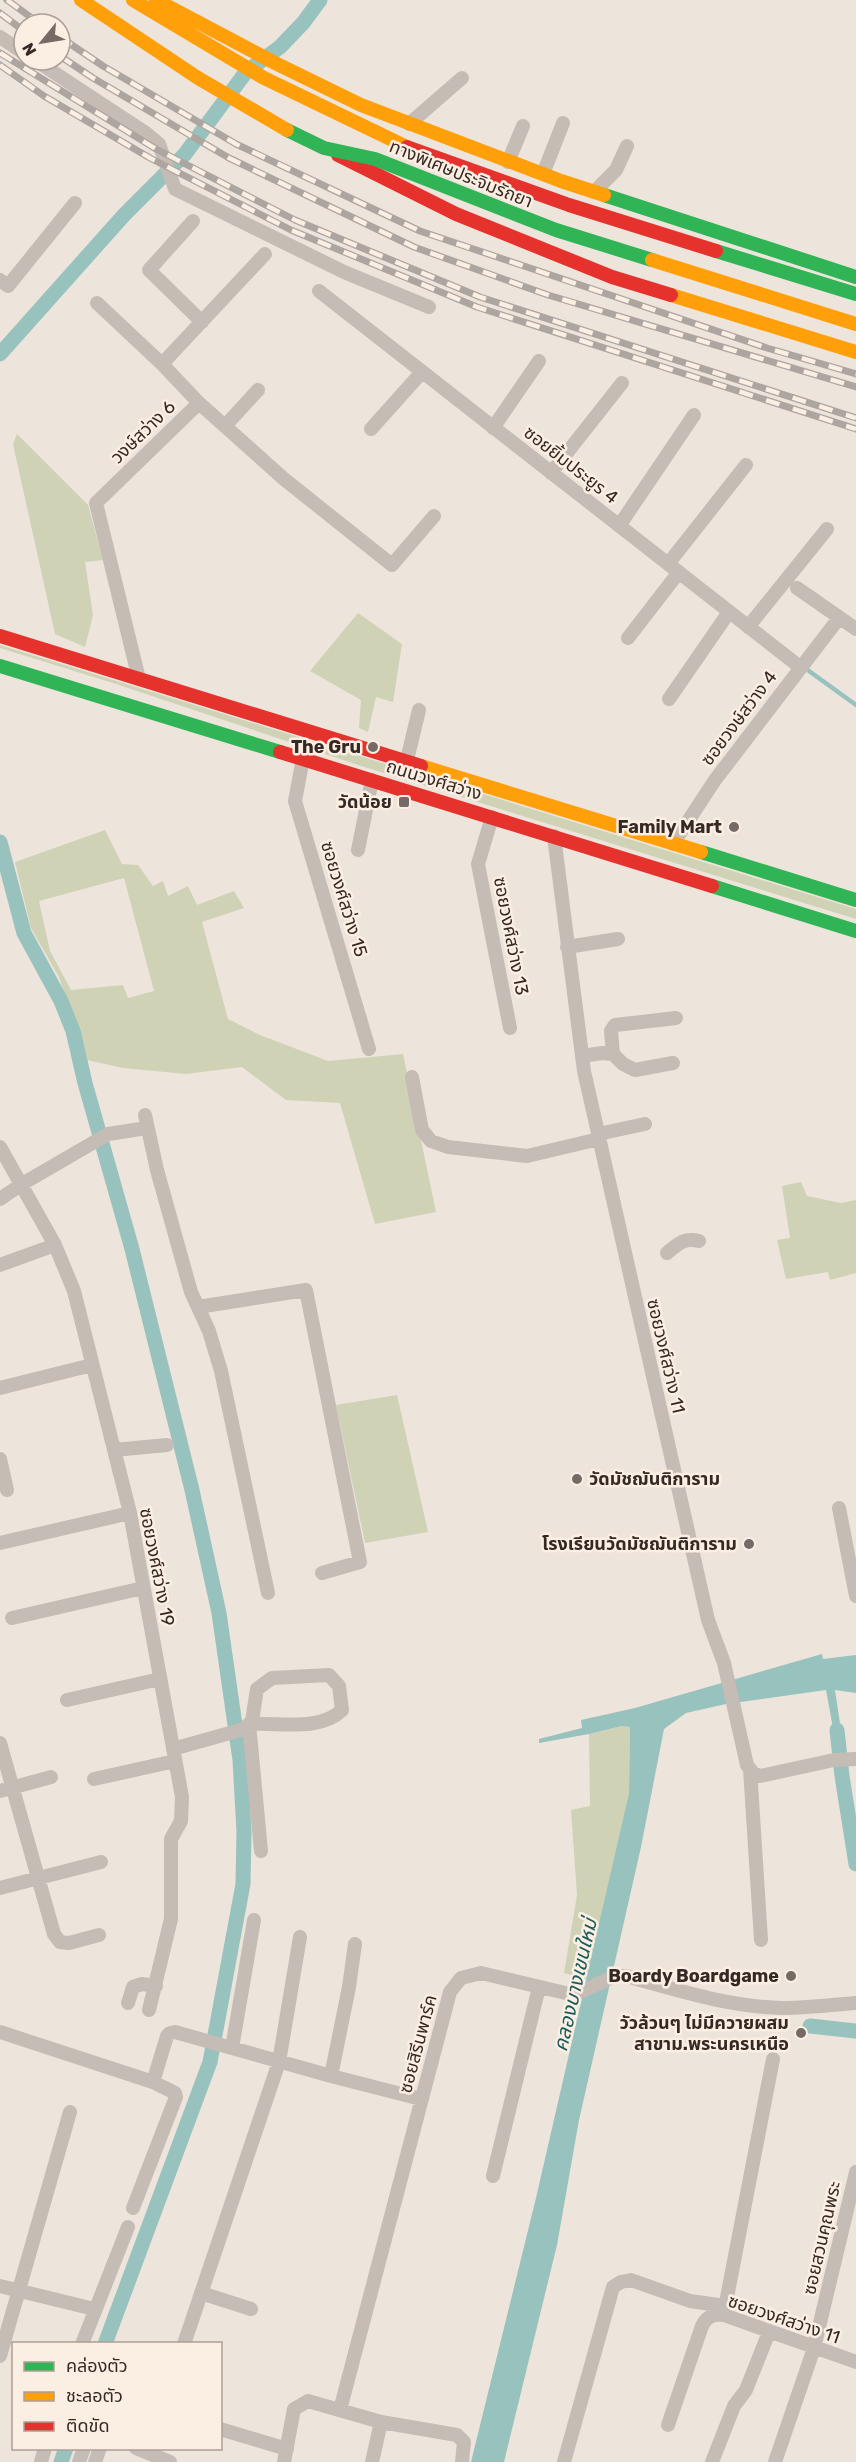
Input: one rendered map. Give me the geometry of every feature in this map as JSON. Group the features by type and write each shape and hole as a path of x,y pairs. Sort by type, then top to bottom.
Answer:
{"main road":[{"name":"ทางพิเศษประจิมรัถยา","path":"81,0 198,78 274,123 324,148 375,159 556,230 856,324"},
{"path":"97,0 203,68 268,106 336,145 394,171 556,224 856,312"},
{"name":"ทางพิเศษประจิมรัถยา","path":"133,0 264,78 407,147 569,205 856,294"},
{"path":"156,0 361,105 508,162 594,192 856,277"},
{"path":"324,148 456,214 612,277 856,352"},
{"name":"ถนนวงศ์สว่าง","path":"0,636 856,900"},
{"name":"ถนนวงศ์สว่าง","path":"0,666 856,931"}],"street":[{"path":"53,72 159,144 175,189 344,272 429,307"},
{"path":"410,124 462,78"},
{"path":"543,174 563,123"},
{"path":"508,162 523,126"},
{"path":"594,192 616,170 627,146"},
{"path":"0,280 8,286 75,203"},
{"path":"193,221 149,270 202,322"},
{"path":"162,364 265,254"},
{"name":"ซอยยิ้มประยูร 4","path":"319,291 800,667"},
{"name":"วงษ์สว่าง 6","path":"97,303 162,364 199,403 96,502 139,679"},
{"path":"493,428 539,361"},
{"path":"371,429 422,372"},
{"path":"551,473 622,383"},
{"path":"225,426 258,390"},
{"path":"199,403 284,479 392,565 434,516"},
{"path":"619,526 694,415"},
{"path":"628,638 673,568 746,465"},
{"path":"748,627 827,529"},
{"path":"796,588 856,629"},
{"path":"669,699 729,612"},
{"name":"ซอยวงษ์สว่าง 4","path":"673,844 715,780 839,618"},
{"path":"407,760 419,710"},
{"name":"ซอยวงศ์สว่าง 15","path":"303,758 295,801 369,1049"},
{"path":"358,850 372,780"},
{"name":"ซอยวงศ์สว่าง 13","path":"492,817 478,864 510,1028"},
{"name":"ซอยวงศ์สว่าง 11","path":"554,836 582,1056 599,1137 705,1609 724,1663 750,1769 761,1940"},
{"path":"567,947 618,939"},
{"path":"673,1063 635,1070 623,1064 613,1054 610,1031 615,1025 676,1018"},
{"path":"582,1056 613,1054"},
{"path":"412,1077 422,1130 431,1141 448,1147 527,1156 645,1124"},
{"path":"0,1199 108,1134 146,1122 178,1249 198,1307 209,1331 221,1371 268,1593"},
{"name":"ซอยวงศ์สว่าง 19","path":"0,1147 56,1245 74,1291 130,1513 182,1797 181,1821 171,1839 171,1919 149,2010"},
{"path":"666,1253 680,1241 690,1238 699,1241"},
{"path":"0,1265 56,1245"},
{"path":"198,1307 306,1290 360,1562 322,1573"},
{"path":"0,1388 92,1365"},
{"path":"114,1450 167,1444"},
{"path":"0,1459 7,1490"},
{"path":"839,1508 856,1596"},
{"path":"0,1543 130,1513"},
{"path":"12,1618 143,1588"},
{"path":"94,1779 174,1755 244,1729 249,1724 252,1721 257,1689 272,1677 329,1675 339,1686 342,1710 334,1718 288,1724 249,1724"},
{"path":"67,1700 160,1679"},
{"path":"249,1724 261,1851"},
{"path":"0,1743 7,1789 38,1878 54,1934 60,1942 69,1943 99,1935"},
{"path":"750,1769 760,1776 846,1759"},
{"path":"7,1789 51,1777"},
{"path":"0,1888 102,1862"},
{"path":"232,2048 254,1920"},
{"path":"184,2342 279,2062 300,1937"},
{"path":"331,2076 355,1944"},
{"name":"ซอยสิรีนพาร์ค","path":"340,2410 450,1992 461,1978 482,1973 574,1995 615,1976 626,1976 698,1996 754,2006 784,2008 856,2003"},
{"path":"128,2003 133,1987 142,1984 156,1986"},
{"path":"493,2176 539,1987"},
{"path":"0,2032 153,2082 175,2093 176,2097 133,2208"},
{"path":"153,2082 170,2033 175,2032 421,2099"},
{"path":"564,2462 613,2287 631,2280 690,2301 724,2310 773,2059"},
{"path":"0,2356 70,2112"},
{"name":"ซอยสวนคุณพระ","path":"775,2462 814,2348 856,2172"},
{"path":"82,2342 128,2227"},
{"path":"0,2286 94,2309"},
{"path":"201,2293 251,2309"},
{"name":"ซอยวงศ์สว่าง 11","path":"668,2425 705,2320 724,2310 768,2332 856,2362"},
{"path":"712,2462 734,2406 746,2391 768,2332"},
{"path":"222,2430 286,2456 294,2409 308,2401 381,2422 457,2435 464,2442 462,2462"},
{"path":"372,2462 381,2422"},
{"path":"143,2453 170,2462"}],"green space":[{"path":"17,434 88,505 103,560 85,562 93,615 85,647 55,634 13,444"},
{"path":"358,613 402,644 393,702 376,697 368,732 359,728 361,700 310,671"},
{"path":"0,645 856,909 856,919 358,765 113,683 0,648"},
{"path":"105,830 122,864 138,865 153,886 163,881 168,896 188,886 197,905 234,891 244,908 202,922 228,1019 260,1035 328,1061 403,1054 436,1212 375,1224 340,1103 286,1100 242,1067 186,1074 123,1068 87,1060 59,977 31,928 15,862","holes":["124,878 154,991 128,998 123,985 71,990 50,951 39,901"]},
{"path":"801,1182 807,1196 841,1203 856,1200 856,1273 830,1280 828,1272 786,1279 777,1240 790,1238 782,1186"},
{"path":"397,1395 428,1532 365,1543 336,1405"},
{"path":"622,1726 630,1727 629,1793 587,1979 564,1973 577,1895 571,1810 590,1806 589,1734"}],"water":[{"name":"คลองบางเขนใหม่","path":"822,1654 823,1659 856,1655 856,1693 835,1690 844,1750 837,1750 826,1690 726,1704 686,1713 664,1729 641,1847 579,2120 557,2245 504,2462 471,2462 536,2198 629,1793 630,1727 622,1726 539,1743 539,1739 582,1728 581,1720 635,1708"}],"waterway":[{"path":"0,354 124,215 185,154 246,72 280,47 303,23 320,0"},
{"path":"809,671 856,705"},
{"path":"0,842 24,933 61,1001 73,1031 85,1083 132,1249 192,1490 219,1613 240,1760 244,1831 243,1884 210,2062 106,2342"},
{"path":"837,1730 856,1864"},
{"path":"810,2026 856,2031"},
{"path":"61,2462 65,2450"}],"railway":[{"path":"7,0 24,12"},
{"path":"0,13 12,22"},
{"path":"72,45 103,66 236,144 420,231 767,348 856,374"},
{"path":"0,53 156,149 295,220 480,297 856,418"},
{"path":"72,64 229,158 414,247 548,295 856,387"},
{"path":"0,65 44,96 150,158 291,230 477,307 856,429"}],"traffic: fast":[{"path":"287,130 324,148 375,159 556,230 652,260"},
{"path":"604,195 856,277"},
{"path":"716,251 856,294"},
{"path":"0,666 280,752"},
{"path":"701,852 856,900"},
{"path":"712,886 856,931"}],"traffic: slow":[{"path":"81,0 198,78 287,130"},
{"path":"133,0 264,78 407,147"},
{"path":"156,0 275,63 361,105 561,181 604,195"},
{"path":"652,260 856,324"},
{"path":"671,295 856,352"},
{"path":"421,766 701,852"}],"traffic: jam":[{"path":"407,147 569,205 716,251"},
{"path":"338,155 456,214 612,277 671,295"},
{"path":"0,636 421,766"},
{"path":"280,752 712,886"}],"place":[{"name":"The Gru","path":"373,747"},
{"name":"วัดน้อย","path":"404,802"},
{"name":"Family Mart","path":"734,827"},
{"name":"วัดมัชฌันติการาม","path":"577,1479"},
{"name":"โรงเรียนวัดมัชฌันติการาม","path":"749,1544"},
{"name":"Boardy Boardgame","path":"791,1976"},
{"name":"วัวล้วนๆ ไม่มีควายผสม สาขาม.พระนครเหนือ","path":"801,2033"}]}
